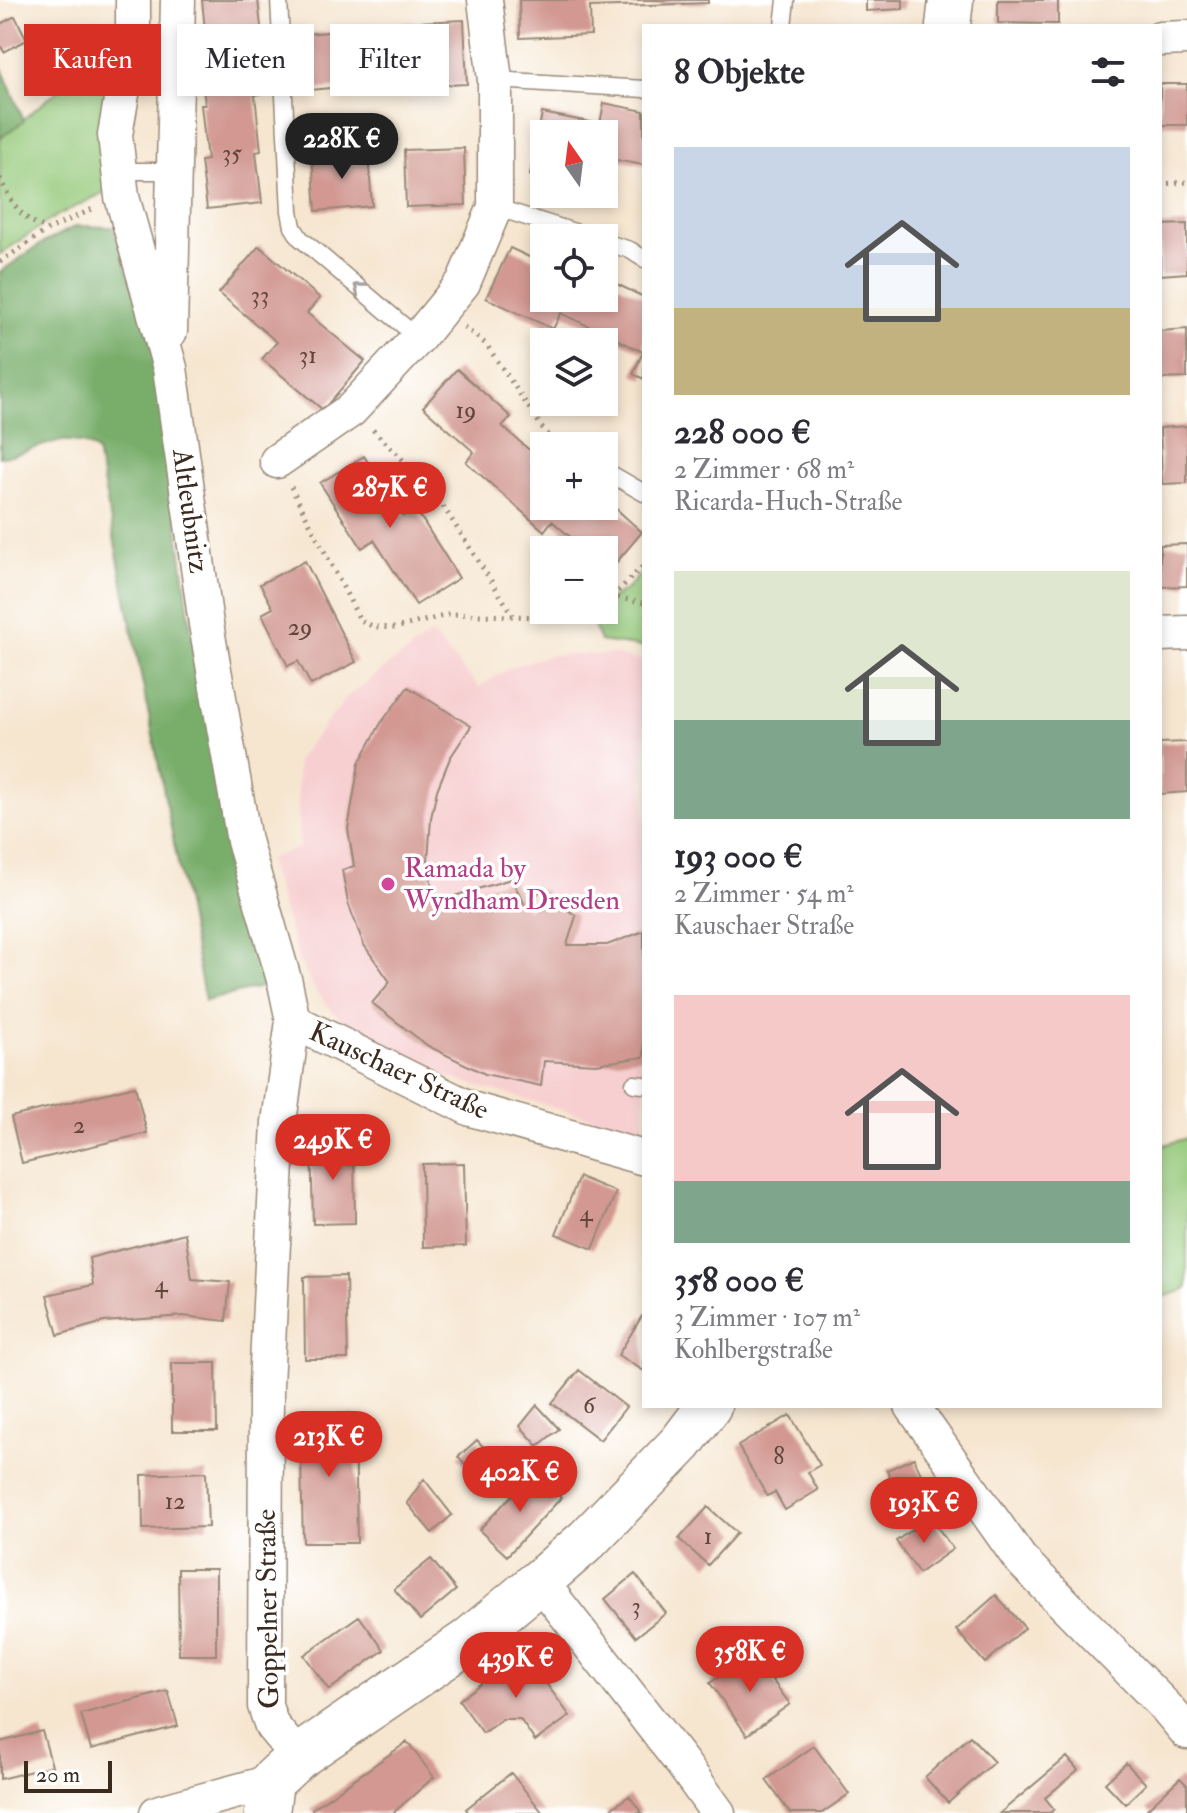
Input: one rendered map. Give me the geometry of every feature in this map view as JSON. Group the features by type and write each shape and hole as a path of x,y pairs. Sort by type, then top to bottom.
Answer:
{"street":[{"name":"Altleubnitz","path":"133,0 133,30 115,135 120,184 170,368 206,624 244,841 293,1021"},
{"path":"170,368 178,0"},
{"path":"277,461 351,410 418,338 463,283 495,207 495,80 485,0"},
{"path":"948,24 951,0"},
{"path":"1162,39 1187,38"},
{"path":"1162,634 1187,633"},
{"name":"Kauschaer Straße","path":"293,1021 471,1109 642,1157"},
{"name":"Goppelner Straße","path":"279,1784 272,1726 265,1706 266,1385 279,1122 293,1021"},
{"path":"157,1813 279,1784 468,1641 587,1540 681,1443 707,1408"},
{"path":"913,1408 1020,1559 1187,1732"},
{"path":"540,1581 718,1813"}],"lane":[{"path":"279,0 293,227 300,238 418,338"},
{"path":"783,24 786,0"},
{"path":"495,80 642,89"},
{"path":"120,184 173,171"},
{"path":"495,207 549,224"},
{"path":"618,246 642,258"},
{"path":"618,478 642,492"}],"path":[{"path":"0,178 11,204 32,224 49,229"},
{"path":"1162,184 1187,182"},
{"path":"0,262 120,184"},
{"path":"468,330 486,344 545,432"},
{"path":"375,432 432,489 514,616"},
{"path":"304,513 360,620 374,627 395,628 452,614 530,617"},
{"path":"618,591 642,567"},
{"path":"618,599 642,603"}],"shaded area":[{"path":"431,634 479,687 511,667 551,655 612,654 642,661 642,1132 433,1073 369,1041 338,1017 317,993 300,964 268,859 299,848 297,760 347,697"}],"green space":[{"path":"0,64 24,121 0,138"},
{"path":"51,96 112,96 105,192 56,216 0,254 0,138"},
{"path":"76,226 113,227 154,352 191,629 265,986 205,1001 97,451 85,444 61,441 0,457 0,272 41,244"},
{"path":"642,572 642,647 600,641 594,624 618,624 618,594"},
{"path":"1187,1138 1187,1289 1162,1297 1162,1145"}],"building":[{"path":"202,0 258,0 261,24 204,24"},
{"path":"519,0 708,0 708,3 590,7 591,35 520,38"},
{"path":"866,0 903,0 903,9 866,11"},
{"path":"998,0 1058,0 1058,24 998,23"},
{"path":"15,16 24,34 24,42 4,52 0,45 0,24"},
{"path":"464,20 467,84 449,85 449,24 396,23"},
{"path":"330,32 330,88 314,90 314,33"},
{"path":"1162,84 1187,84 1187,125 1162,125"},
{"path":"204,96 255,96 261,151 256,152 262,203 207,209 201,161 207,160 201,105 205,105"},
{"path":"604,103 642,111 642,165 618,160 618,120 601,120"},
{"path":"542,113 579,120 541,120"},
{"path":"464,148 466,205 406,207 404,150"},
{"path":"368,151 372,206 316,211 312,155"},
{"path":"1187,224 1187,273 1162,275 1162,225"},
{"path":"259,246 320,298 307,313 365,361 323,410 262,359 277,342 219,293"},
{"path":"510,248 530,257 530,312 618,312 618,285 642,296 642,352 618,340 618,328 593,328 561,313 551,328 486,298"},
{"path":"1187,329 1187,378 1162,379 1162,331"},
{"path":"642,354 642,378 633,374"},
{"path":"457,369 511,417 502,426 530,451 530,519 466,462 474,452 423,407"},
{"path":"1187,426 1187,483 1162,484 1162,428"},
{"path":"364,456 403,516 415,508 459,578 416,605 374,540 362,548 320,483"},
{"path":"618,511 642,532 618,560 618,536 569,536 552,521 544,531 532,520 618,520"},
{"path":"1187,544 1187,586 1162,587 1162,545"},
{"path":"305,561 356,662 311,685 298,661 288,666 262,614 273,608 260,584"},
{"name":"Ramada by Wyndham Dresden","path":"408,687 471,726 450,758 437,790 431,818 428,861 434,902 511,879 528,910 541,889 576,916 567,945 607,945 642,932 642,1057 596,1064 544,1061 541,1086 485,1074 428,1046 372,1003 390,982 364,945 348,903 342,870 354,866 348,829 359,763 381,723"},
{"path":"1187,742 1187,792 1162,794 1162,743"},
{"path":"135,1086 147,1133 22,1163 11,1117"},
{"path":"311,1141 354,1141 355,1223 313,1224"},
{"path":"464,1163 466,1246 423,1247 422,1164"},
{"path":"579,1177 616,1192 593,1249 556,1234"},
{"path":"185,1233 192,1279 230,1282 226,1321 183,1316 104,1322 58,1335 47,1295 93,1285 89,1258"},
{"path":"346,1276 348,1359 305,1359 304,1277"},
{"path":"642,1316 642,1370 618,1355"},
{"path":"172,1363 216,1363 217,1431 172,1431"},
{"path":"579,1370 626,1407 600,1440 552,1403"},
{"path":"537,1405 559,1429 538,1446 520,1426"},
{"path":"355,1415 357,1543 303,1543 300,1416"},
{"path":"790,1415 820,1465 808,1472 818,1490 785,1510 775,1492 767,1496 738,1446"},
{"path":"477,1440 502,1467 483,1485 458,1457"},
{"path":"914,1458 928,1490 901,1502 887,1470"},
{"path":"206,1472 208,1527 143,1529 142,1475"},
{"path":"534,1472 561,1498 507,1556 479,1530"},
{"path":"424,1479 452,1515 432,1533 407,1503"},
{"path":"708,1507 737,1533 708,1565 679,1539"},
{"path":"930,1517 953,1549 919,1573 896,1541"},
{"path":"431,1559 456,1590 420,1620 394,1589"},
{"path":"178,1569 216,1569 216,1655 179,1655"},
{"path":"635,1574 666,1613 636,1637 605,1599"},
{"path":"996,1595 1025,1628 985,1663 956,1630"},
{"path":"359,1616 384,1650 329,1690 304,1655"},
{"path":"523,1652 570,1716 535,1741 520,1719 502,1719 483,1733 459,1700"},
{"path":"752,1653 790,1704 747,1735 710,1683"},
{"path":"168,1691 178,1726 91,1749 81,1714"},
{"path":"42,1731 52,1766 0,1779 0,1742"},
{"path":"970,1736 994,1762 948,1803 925,1777"},
{"path":"407,1742 434,1777 393,1813 313,1813 312,1809"},
{"path":"814,1746 849,1794 822,1813 790,1813 766,1780"},
{"path":"1067,1757 1078,1770 1045,1798 1054,1809 1050,1813 1000,1813"},
{"path":"1126,1763 1146,1784 1125,1804 1105,1783"},
{"path":"511,1773 543,1813 469,1813 466,1809"},
{"path":"1180,1778 1187,1785 1187,1813 1151,1813 1147,1809"},
{"path":"629,1796 642,1813 605,1813"}],"place":[{"name":"Ramada by Wyndham Dresden","path":"388,884"}]}
